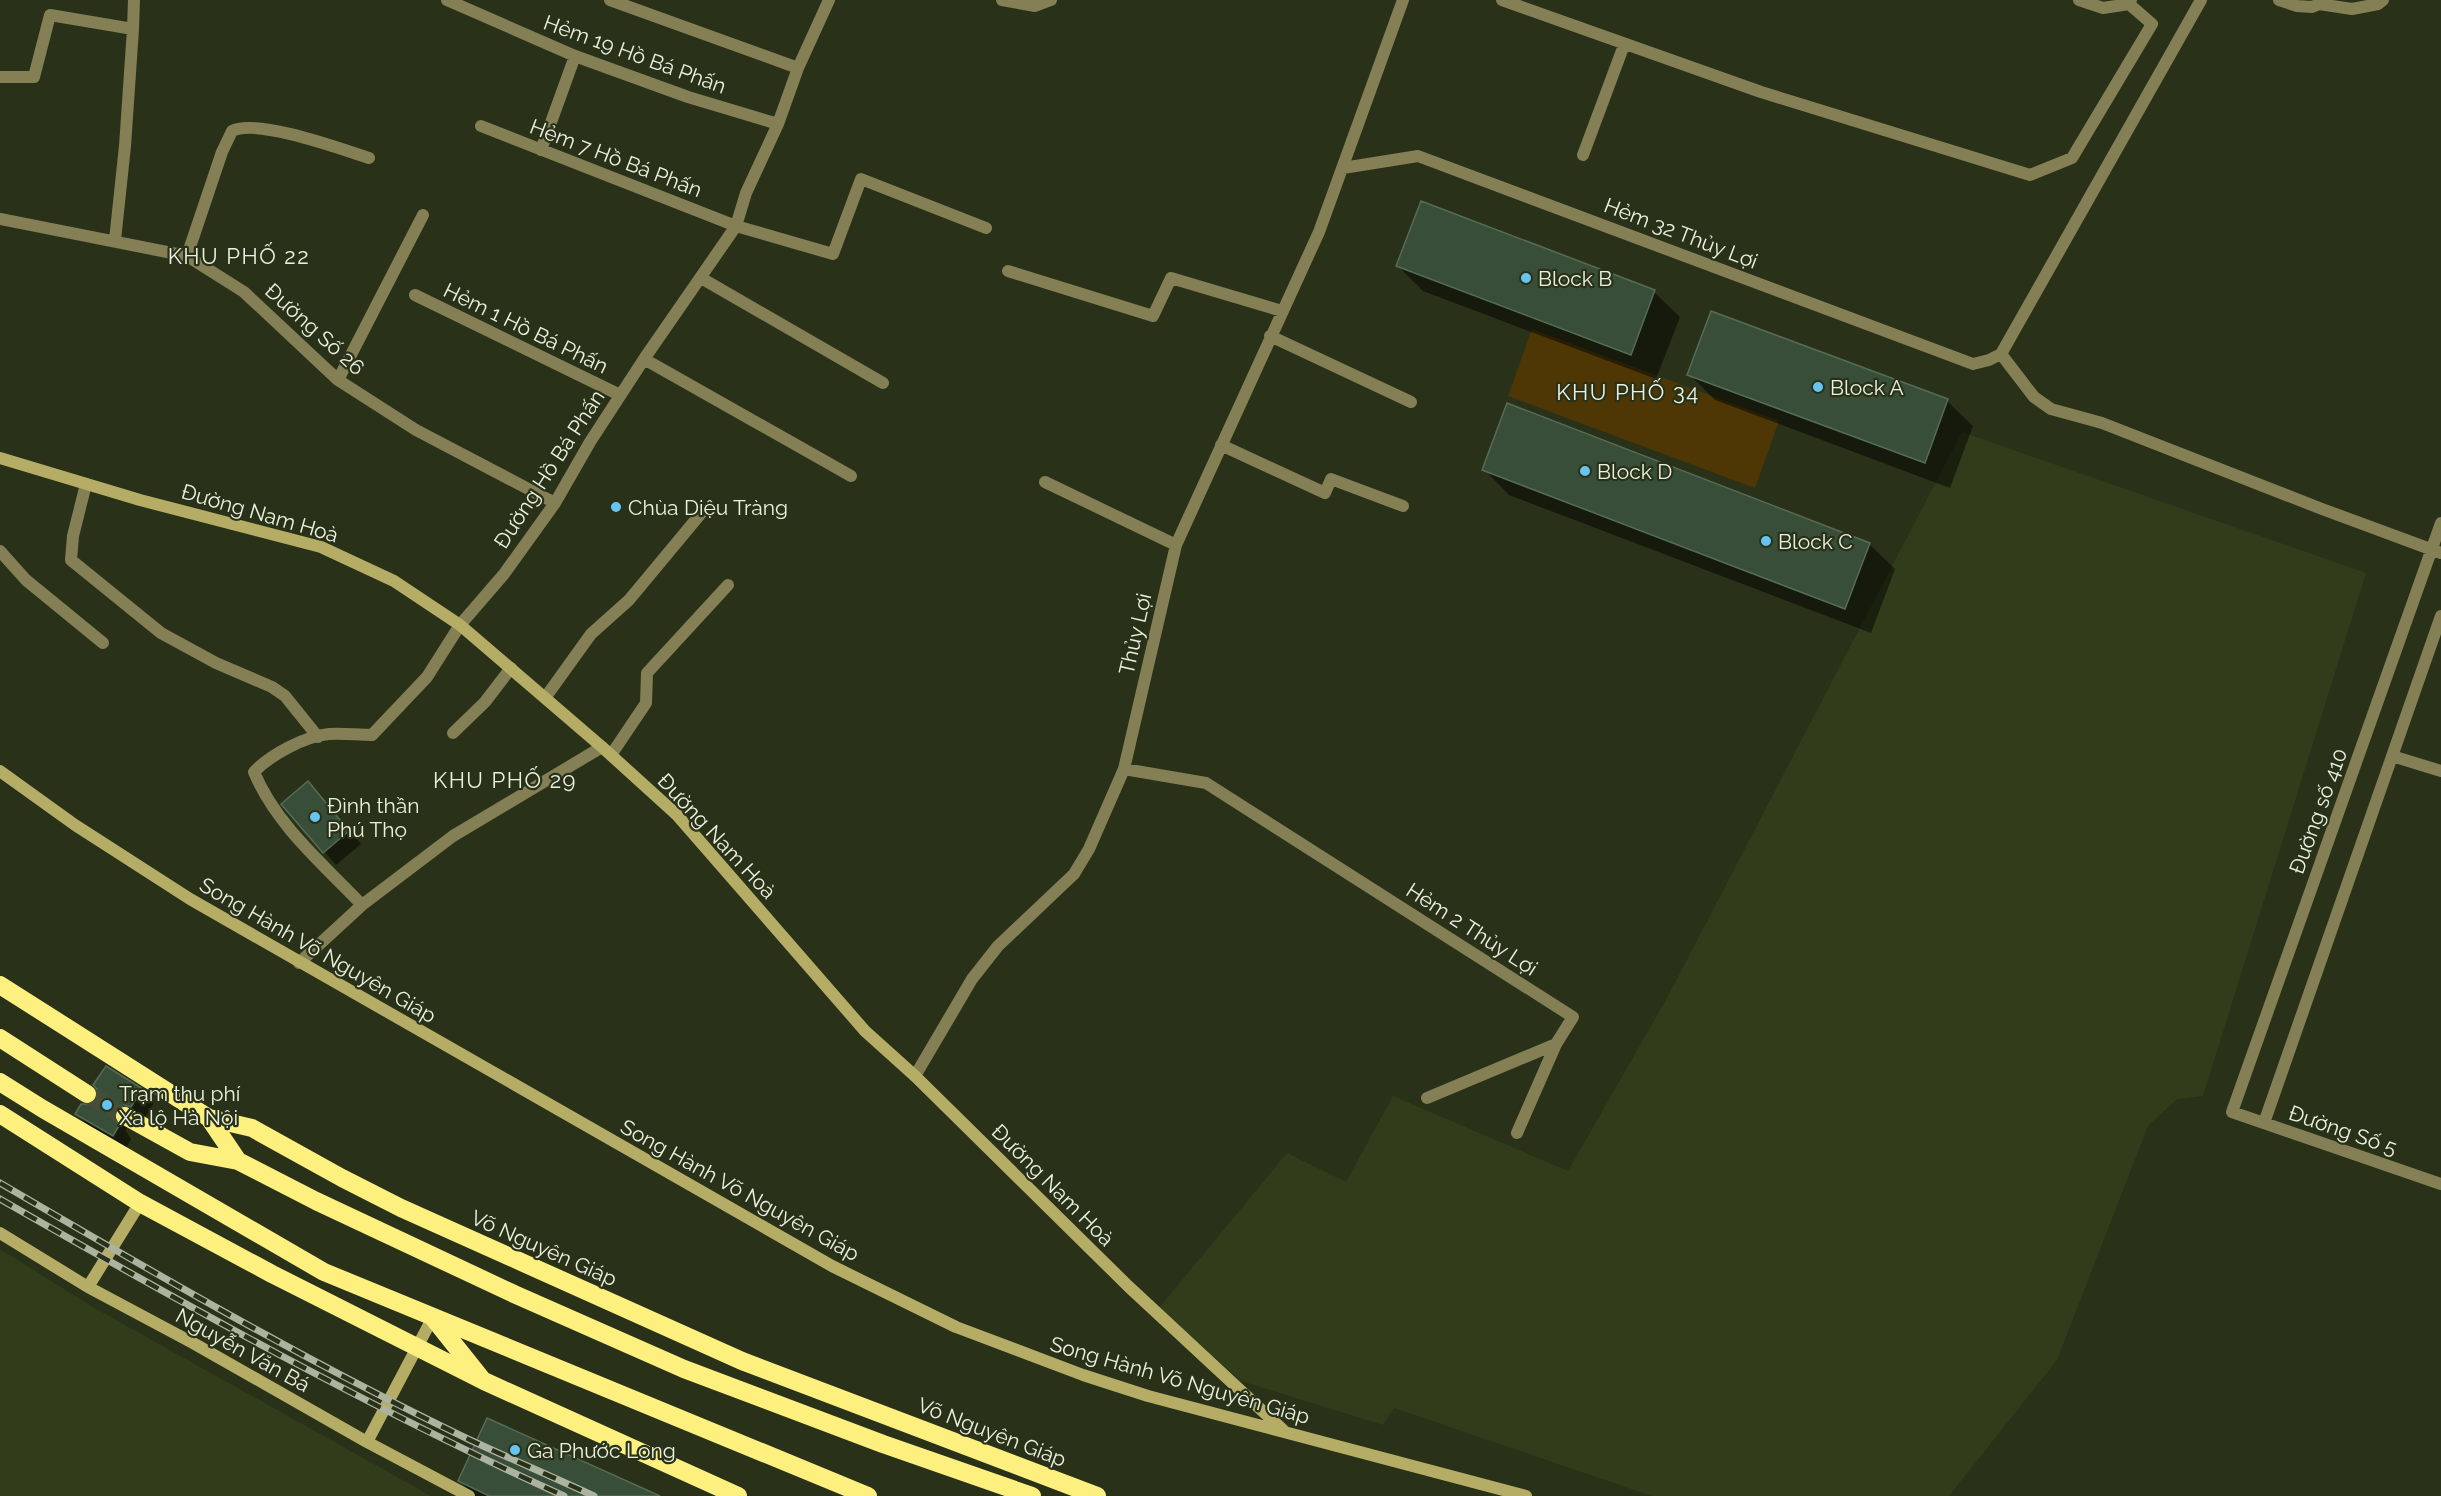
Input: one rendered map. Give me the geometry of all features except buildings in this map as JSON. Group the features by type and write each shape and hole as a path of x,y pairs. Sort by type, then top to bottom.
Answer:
{"highway":[{"name":"Võ Nguyên Giáp","path":"0,985 209,1118 252,1128 401,1208 742,1361 1097,1496"},
{"path":"0,1038 87,1094"},
{"path":"0,1082 324,1272 868,1496"},
{"path":"0,1114 140,1203 272,1274 484,1382 738,1496"},
{"path":"125,1116 190,1152 238,1161 316,1201 493,1284 684,1369 883,1444 1032,1496"},
{"path":"209,1118 238,1161"},
{"path":"272,1274 324,1272"},
{"path":"433,1317 484,1382"}],"main road":[{"name":"Đường Nam Hoà","path":"0,458 86,484 321,547 394,581 460,625 607,751 676,815 865,1031 915,1076 1111,1270 1284,1431"},
{"name":"Song Hành Võ Nguyên Giáp","path":"0,771 130,861 300,963 832,1266 894,1298 987,1340 1083,1375 1149,1395 1526,1496"},
{"path":"88,1287 140,1203"},
{"name":"Nguyễn Văn Bá","path":"0,1233 88,1287 193,1343 367,1443 469,1496"},
{"path":"367,1443 433,1317"}],"street":[{"path":"115,240 125,146 134,0"},
{"name":"Hẻm 19 Hồ Bá Phấn","path":"447,0 575,56 688,97 778,124"},
{"path":"610,0 798,68"},
{"name":"Đường Hồ Bá Phấn","path":"362,905 285,825 258,784 254,772 263,762 291,746 327,734 372,735 427,676 460,625 504,574 555,503 644,359 736,226 746,193 778,124 798,68 829,0"},
{"path":"1002,0 1035,6 1051,0"},
{"name":"Thủy Lợi","path":"915,1076 972,979 998,946 1074,873 1089,849 1124,769 1176,545 1319,232 1403,0"},
{"path":"1502,0 1761,92 2030,176 2072,158 2152,24 2130,2 2103,8 2079,0"},
{"path":"2200,0 2001,354 2034,397 2051,409 2102,423 2436,551"},
{"path":"2279,0 2297,6 2312,6 2320,2 2352,9 2379,4 2383,0"},
{"path":"0,77 34,77 50,15 133,29"},
{"path":"1583,155 1624,45"},
{"path":"542,150 575,56"},
{"name":"Hẻm 7 Hồ Bá Phấn","path":"481,126 736,226 833,254 861,179 986,228"},
{"path":"187,256 225,142 232,131 236,129 266,130 297,136 369,158"},
{"name":"Hẻm 32 Thủy Lợi","path":"1343,168 1418,156 1973,364 2001,354"},
{"path":"338,380 423,215"},
{"name":"Đường Số 26","path":"0,219 187,256 244,292 338,380 416,430 555,503"},
{"path":"1008,272 1153,316 1171,278 1282,311"},
{"path":"700,278 883,383"},
{"name":"Hẻm 1 Hồ Bá Phấn","path":"415,295 620,396"},
{"path":"1270,336 1411,402"},
{"path":"644,359 851,476"},
{"path":"1221,445 1325,493 1331,479 1403,506"},
{"path":"1045,483 1176,545"},
{"path":"86,484 73,536 71,560 161,633 216,663 272,687 285,696 318,737"},
{"path":"545,698 591,634 629,600 703,511"},
{"name":"Đường số 410","path":"2232,1112 2436,551 2441,523"},
{"path":"0,551 26,580 103,643"},
{"path":"300,963 362,905 453,836 607,751 646,703 647,673 728,585"},
{"path":"2264,1123 2441,616"},
{"path":"453,733 485,702 510,668"},
{"path":"2392,756 2441,771"},
{"name":"Hẻm 2 Thủy Lợi","path":"1124,769 1206,783 1573,1017 1556,1044"},
{"path":"1427,1098 1556,1044"},
{"path":"1517,1133 1556,1044"},
{"name":"Đường Số 5","path":"2232,1112 2441,1184"}],"shaded area":[{"path":"1532,329 1779,421 1755,488 1508,396"},
{"path":"1962,432 2366,573 2203,1096 2177,1099 2148,1126 2057,1360 1949,1496 1652,1496 1394,1408 1383,1425 1241,1381 1159,1308 1287,1153 1346,1182 1393,1096 1568,1171 1666,1000"},
{"path":"0,1249 91,1306 431,1496 0,1496"}],"tunnel":[{"path":"87,1094 125,1116"}],"railway":[{"path":"0,1183 291,1349 410,1411 594,1496"},
{"path":"0,1199 139,1278 349,1391 564,1496"}],"place":[{"name":"Block B","path":"1526,278"},
{"name":"Block A","path":"1818,387"},
{"name":"Block D","path":"1585,471"},
{"name":"Chùa Diệu Tràng","path":"616,507"},
{"name":"Block C","path":"1766,541"},
{"name":"Đình thần Phú Thọ","path":"315,817"},
{"name":"Trạm thu phí Xa lộ Hà Nội","path":"107,1105"},
{"name":"Ga Phước Long","path":"515,1450"}],"district":[{"name":"KHU PHỐ 22","path":"239,256"},
{"name":"KHU PHỐ 34","path":"1628,392"},
{"name":"KHU PHỐ 29","path":"505,780"}]}
